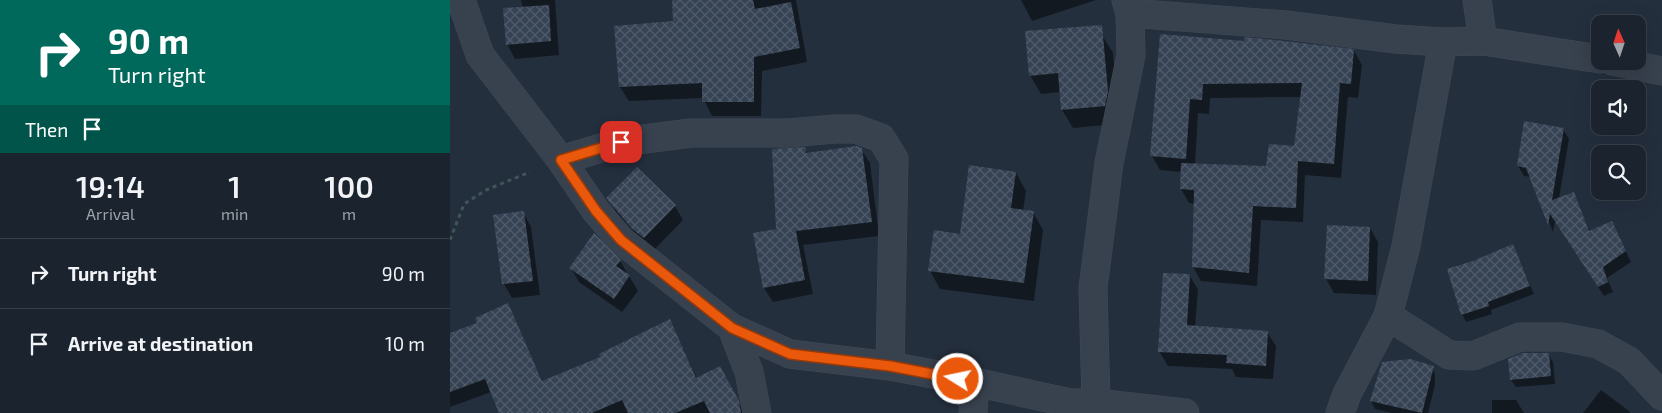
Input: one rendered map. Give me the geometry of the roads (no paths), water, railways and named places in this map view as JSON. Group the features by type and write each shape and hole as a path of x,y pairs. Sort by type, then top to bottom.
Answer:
{"street":[{"path":"461,0 480,56 561,160 596,211 621,240 732,328 790,354 890,366 1070,403 1096,403 1186,413"},
{"path":"1477,0 1483,41"},
{"path":"1096,403 1092,288 1109,163 1131,55 1128,6 1396,39 1443,42 1483,41 1591,58"},
{"path":"1340,413 1347,394 1388,316 1406,246 1443,42"},
{"path":"1646,68 1662,71"},
{"path":"561,160 621,142 691,133 789,133 856,129 881,138 894,159 890,366"},
{"path":"1388,316 1449,355 1473,356 1520,337 1562,337 1598,344 1629,361 1662,396"},
{"path":"732,328 749,372 757,413"},
{"path":"973,413 975,382"}]}
